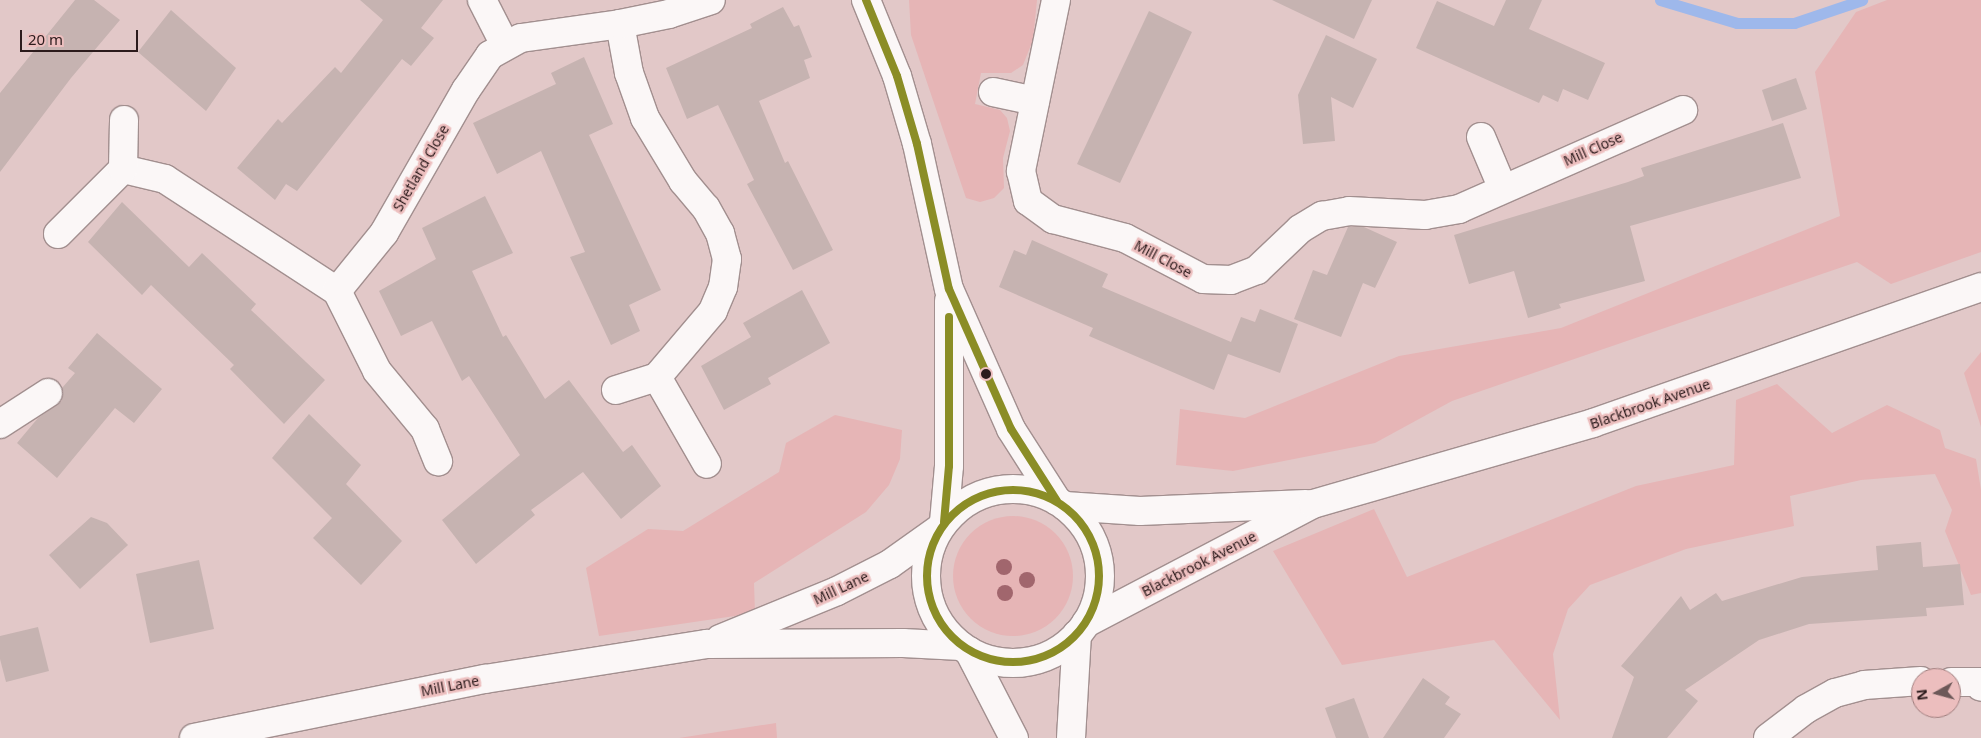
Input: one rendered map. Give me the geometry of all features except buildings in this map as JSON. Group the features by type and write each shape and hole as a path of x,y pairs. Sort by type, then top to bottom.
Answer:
{"street":[{"path":"482,0 505,45"},
{"name":"Shetland Close","path":"337,291 384,233 478,69 505,45 522,38 620,24 669,14 711,0"},
{"path":"866,0 897,76 917,144 949,289 1011,430 1061,503 1083,524 1095,548 1100,573 1096,600 1082,629 1071,738"},
{"name":"Mill Close","path":"1056,0 1020,170 1023,191 1034,208 1053,219 1125,238 1203,279 1231,280 1257,270 1300,229 1322,216 1349,211 1443,213 1503,189 1683,109"},
{"path":"616,390 657,377 713,310 723,287 727,259 720,233 706,208 683,181 646,118 629,73 620,24"},
{"path":"993,92 1035,100"},
{"path":"58,234 123,169 124,120"},
{"path":"1482,137 1503,189"},
{"path":"123,169 165,179 337,291 378,371 425,429 438,462"},
{"name":"Blackbrook Avenue","path":"1082,629 1313,504 1593,423 1981,287"},
{"path":"942,525 949,466 949,289"},
{"path":"657,377 707,464"},
{"path":"0,424 48,392"},
{"path":"1061,503 1034,491 1001,490 985,493 962,504 942,525 928,553 926,579 931,605 943,628 965,648 990,660 1014,663 1037,659 1059,649 1082,629"},
{"name":"Blackbrook Avenue","path":"1061,503 1140,511 1313,504"},
{"name":"Mill Lane","path":"707,644 837,591 890,564 942,525"},
{"name":"Mill Lane","path":"194,738 486,679 707,644 903,643 965,648"},
{"path":"965,648 1014,738"},
{"path":"1961,682 1980,681"},
{"path":"1768,738 1806,709 1835,694 1864,684 1911,682"}],"shaded area":[{"path":"909,0 1037,0 1033,40 1023,65 1011,73 981,73 975,104 1000,110 1007,118 1010,131 1003,158 1004,188 994,198 980,202 966,198 911,35"},
{"path":"1887,0 1981,0 1981,252 1891,284 1857,262 1452,401 1375,443 1233,471 1176,465 1180,409 1245,418 1399,356 1561,328 1840,216 1815,72 1856,12"},
{"path":"1981,352 1981,427 1964,373"},
{"path":"1777,384 1832,433 1887,405 1940,430 1945,448 1976,459 1981,490 1981,593 1971,595 1945,531 1952,510 1935,474 1861,480 1790,496 1794,526 1686,549 1590,585 1568,609 1553,654 1560,720 1494,640 1342,665 1273,551 1374,509 1407,577 1636,486 1734,465 1736,400"},
{"path":"835,415 902,430 900,459 889,485 866,512 754,583 755,613 599,636 586,568 648,529 683,531 779,472 786,443"},
{"path":"1013,516 1036,520 1056,533 1069,553 1073,576 1069,599 1056,619 1036,632 1013,636 990,632 970,619 957,599 953,576 957,553 970,533 990,520"},
{"path":"776,723 777,738 679,738"}],"waterway":[{"path":"1660,0 1737,23 1794,23 1862,0"}],"transit line":[{"path":"866,0 897,76 917,144 949,289 1011,429 1057,501"},
{"path":"944,522 949,466 949,317"},
{"path":"1021,490 1038,493 1054,500 1068,509 1080,521 1096,551 1099,576 1098,593 1093,609 1080,631 1068,643 1038,659 1005,662 988,659 972,652 958,643 946,631 930,601 927,568 930,551 937,535 946,521 958,509 988,493 1021,490"}]}
